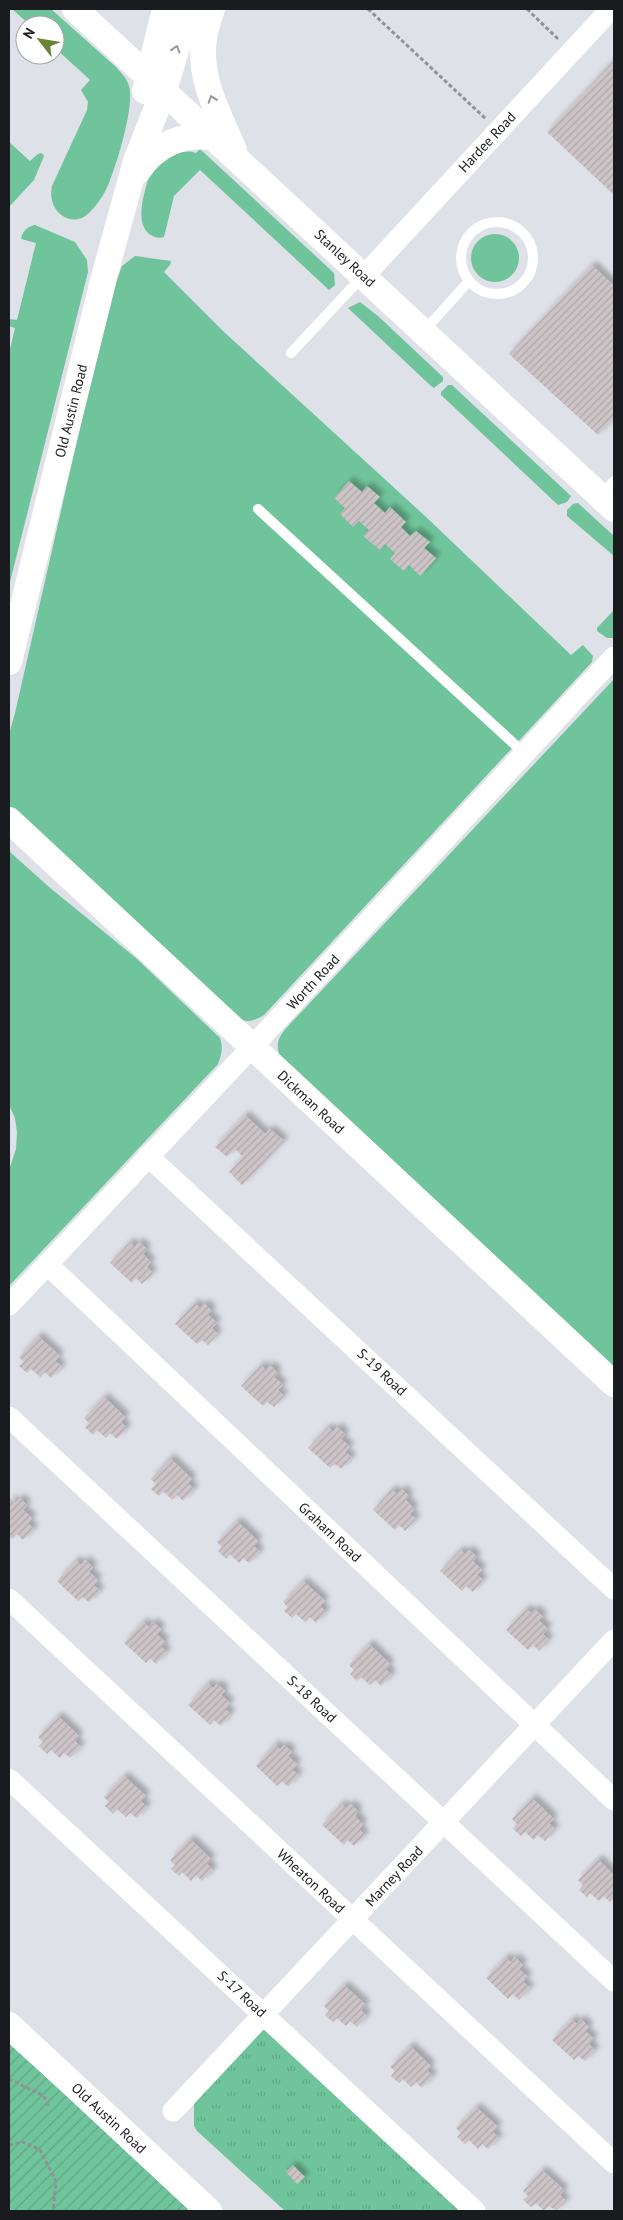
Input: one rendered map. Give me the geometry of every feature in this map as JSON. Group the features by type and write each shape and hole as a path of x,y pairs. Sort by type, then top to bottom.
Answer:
{"street":[{"name":"Stanley Road","path":"75,9 239,159 423,332 610,495"},
{"path":"156,82 164,9"},
{"path":"156,82 189,9"},
{"path":"212,9 204,38 202,66 212,101 239,159"},
{"name":"Hardee Road","path":"364,276 611,9"},
{"name":"Old Austin Road","path":"9,662 104,277 156,82"},
{"path":"133,171 164,144 189,136 216,138"},
{"name":"Worth Road","path":"9,1305 252,1047 614,657"},
{"name":"Dickman Road","path":"9,820 614,1384"},
{"name":"S-19 Road","path":"148,1156 614,1589"},
{"name":"Graham Road","path":"47,1264 614,1800"},
{"name":"S-18 Road","path":"9,1417 614,1982"},
{"name":"Wheaton Road","path":"9,1599 614,2163"},
{"name":"Marney Road","path":"173,2110 265,2015 614,1640"},
{"name":"S-17 Road","path":"9,1779 475,2211"},
{"name":"Old Austin Road","path":"9,2025 209,2211"}],"lane":[{"path":"495,222 507,223 526,235 532,246 534,259 531,271 524,282 515,290 497,294 478,290 469,281 463,271 462,249 466,238 474,230 484,224 495,222"},
{"path":"291,353 364,276"},
{"path":"423,332 469,281"},
{"path":"258,509 524,753"}],"path":[{"path":"368,9 491,124"},
{"path":"527,9 558,38 552,44"},
{"path":"9,2079 44,2096 49,2107"},
{"path":"9,2145 23,2142 40,2150 56,2182 53,2211"}],"green space":[{"path":"12,9 51,9 58,15 19,15"},
{"path":"65,21 124,76 129,86 130,95 130,106 120,149 107,187 90,212 83,217 68,219 62,216 53,203 51,195 52,186 87,110 88,102 81,90 90,80 65,57"},
{"path":"9,142 30,161 38,154 42,153 44,156 34,180 9,207"},
{"path":"200,149 334,273 335,285 329,290 200,170 174,196 164,237 160,238 149,234 144,228 141,211 152,165 179,152 196,153"},
{"path":"35,225 75,242 87,260 88,272 9,586 9,353 15,328 9,326 9,319 17,320 36,243 21,239 26,229"},
{"path":"490,234 500,234 512,241 519,253 519,263 512,275 500,282 490,282 482,278 475,271 471,263 471,253 475,245 482,238"},
{"path":"135,256 171,261 164,272 224,332 425,516 571,655 583,645 593,656 592,662 264,1015 257,1019 245,1021 238,1020 9,811 9,734 83,414 117,280 122,266"},
{"path":"360,302 378,316 443,377 443,381 434,388 431,386 348,308"},
{"path":"448,385 452,385 571,496 567,502 558,505 441,395 441,392"},
{"path":"578,503 614,536 614,556 567,516 567,510 573,504"},
{"path":"614,610 614,638 607,638 597,631 597,628"},
{"path":"614,679 614,1374 281,1062 278,1041 291,1023"},
{"path":"9,851 49,887 136,958 220,1038 222,1048 218,1064 9,1286 9,1170 16,1149 17,1132 15,1118 9,1105"},
{"path":"259,2030 266,2030 460,2211 285,2211 197,2131 194,2126 194,2100"},
{"path":"9,2044 123,2146 190,2211 9,2211"}],"building":[{"path":"614,60 614,195 547,132"},
{"path":"592,265 614,286 614,418 598,435 509,354"},
{"path":"349,481 362,492 367,486 380,497 374,503 385,513 390,507 406,522 401,527 410,536 416,531 430,542 424,548 436,558 420,576 409,565 404,571 390,559 395,553 385,544 380,550 363,536 369,530 359,521 353,527 340,514 345,508 334,498"},
{"path":"245,1115 265,1134 270,1129 284,1141 242,1185 229,1172 243,1157 235,1149 227,1157 215,1147"},
{"path":"130,1242 135,1247 139,1242 147,1249 143,1254 151,1262 147,1267 153,1273 142,1284 136,1278 132,1283 110,1263"},
{"path":"195,1303 200,1308 204,1303 212,1311 208,1315 217,1323 212,1328 218,1334 208,1345 202,1340 197,1344 175,1324"},
{"path":"38,1336 60,1356 55,1361 62,1367 51,1378 45,1372 40,1377 31,1369 27,1373 19,1366 24,1362 19,1357"},
{"path":"261,1365 266,1370 270,1365 278,1373 274,1377 283,1385 278,1390 284,1396 274,1407 267,1402 263,1406 241,1386"},
{"path":"104,1397 125,1417 121,1422 127,1428 117,1439 110,1433 106,1438 97,1430 93,1435 85,1427 89,1423 84,1418"},
{"path":"328,1427 333,1432 337,1427 345,1434 341,1439 350,1447 345,1452 352,1458 341,1469 335,1464 330,1468 308,1448"},
{"path":"170,1458 192,1479 188,1483 194,1489 183,1501 177,1495 172,1500 163,1491 159,1496 151,1489 156,1484 151,1479"},
{"path":"392,1489 397,1494 402,1489 409,1496 406,1500 414,1509 410,1514 416,1519 405,1531 399,1525 395,1530 373,1510"},
{"path":"10,1498 15,1503 20,1498 27,1505 23,1510 32,1518 28,1523 34,1529 23,1540 17,1534 12,1539 9,1536"},
{"path":"237,1521 258,1541 254,1546 260,1552 249,1563 243,1558 239,1563 230,1554 226,1559 218,1551 222,1547 217,1542"},
{"path":"460,1550 465,1554 469,1550 477,1557 473,1561 482,1570 477,1575 483,1580 473,1592 466,1586 462,1591 440,1571"},
{"path":"76,1560 81,1565 85,1560 93,1567 89,1572 98,1580 94,1585 100,1591 89,1602 83,1597 78,1601 57,1581"},
{"path":"303,1581 325,1601 320,1606 326,1612 316,1623 310,1617 305,1622 296,1614 292,1618 284,1611 288,1607 283,1602"},
{"path":"526,1609 531,1613 535,1609 543,1617 539,1621 548,1629 543,1634 549,1640 539,1651 533,1645 528,1650 506,1630"},
{"path":"143,1622 149,1627 153,1622 161,1629 157,1634 165,1642 161,1647 167,1652 156,1664 150,1658 146,1663 124,1643"},
{"path":"369,1644 390,1664 386,1669 392,1675 381,1686 375,1680 370,1685 361,1677 357,1681 350,1674 354,1670 349,1665"},
{"path":"208,1683 213,1688 217,1684 225,1691 221,1695 230,1703 225,1709 231,1714 221,1726 214,1720 210,1725 188,1705"},
{"path":"58,1716 79,1736 75,1741 81,1747 70,1758 64,1753 60,1758 51,1750 47,1754 39,1746 43,1742 38,1737"},
{"path":"275,1744 280,1749 284,1745 292,1752 288,1756 297,1764 292,1770 299,1775 288,1787 282,1781 277,1786 256,1766"},
{"path":"124,1776 146,1796 141,1801 147,1807 137,1818 130,1813 126,1817 117,1809 113,1814 105,1806 109,1802 104,1797"},
{"path":"532,1798 554,1819 549,1823 555,1829 545,1841 538,1835 534,1840 525,1832 521,1836 513,1829 517,1824 512,1819"},
{"path":"341,1804 346,1808 351,1804 358,1811 355,1816 363,1824 359,1829 365,1835 354,1846 348,1840 344,1845 322,1825"},
{"path":"190,1839 211,1859 207,1864 213,1870 202,1881 196,1875 191,1881 182,1872 179,1876 171,1869 175,1865 170,1860"},
{"path":"598,1859 614,1875 614,1897 610,1902 604,1896 599,1901 590,1893 587,1897 579,1890 583,1885 578,1880"},
{"path":"506,1957 511,1962 515,1957 523,1965 519,1969 528,1977 523,1982 530,1988 519,2000 513,1994 508,1999 486,1978"},
{"path":"344,1985 366,2005 361,2010 367,2016 357,2027 350,2021 346,2026 337,2018 333,2022 325,2015 329,2011 324,2006"},
{"path":"572,2019 577,2024 581,2019 589,2027 585,2031 594,2039 589,2044 595,2050 585,2061 578,2056 574,2060 552,2040"},
{"path":"410,2046 431,2066 427,2071 433,2076 422,2088 416,2082 411,2087 403,2079 399,2083 391,2076 395,2071 390,2067"},
{"path":"476,2107 498,2127 493,2132 499,2138 488,2149 482,2144 478,2149 469,2140 465,2144 457,2137 461,2133 456,2128"},
{"path":"293,2165 305,2177 297,2184 286,2172"},
{"path":"542,2170 564,2190 560,2195 566,2201 556,2211 549,2206 544,2211 536,2203 531,2207 523,2200 528,2196 523,2191"}]}
